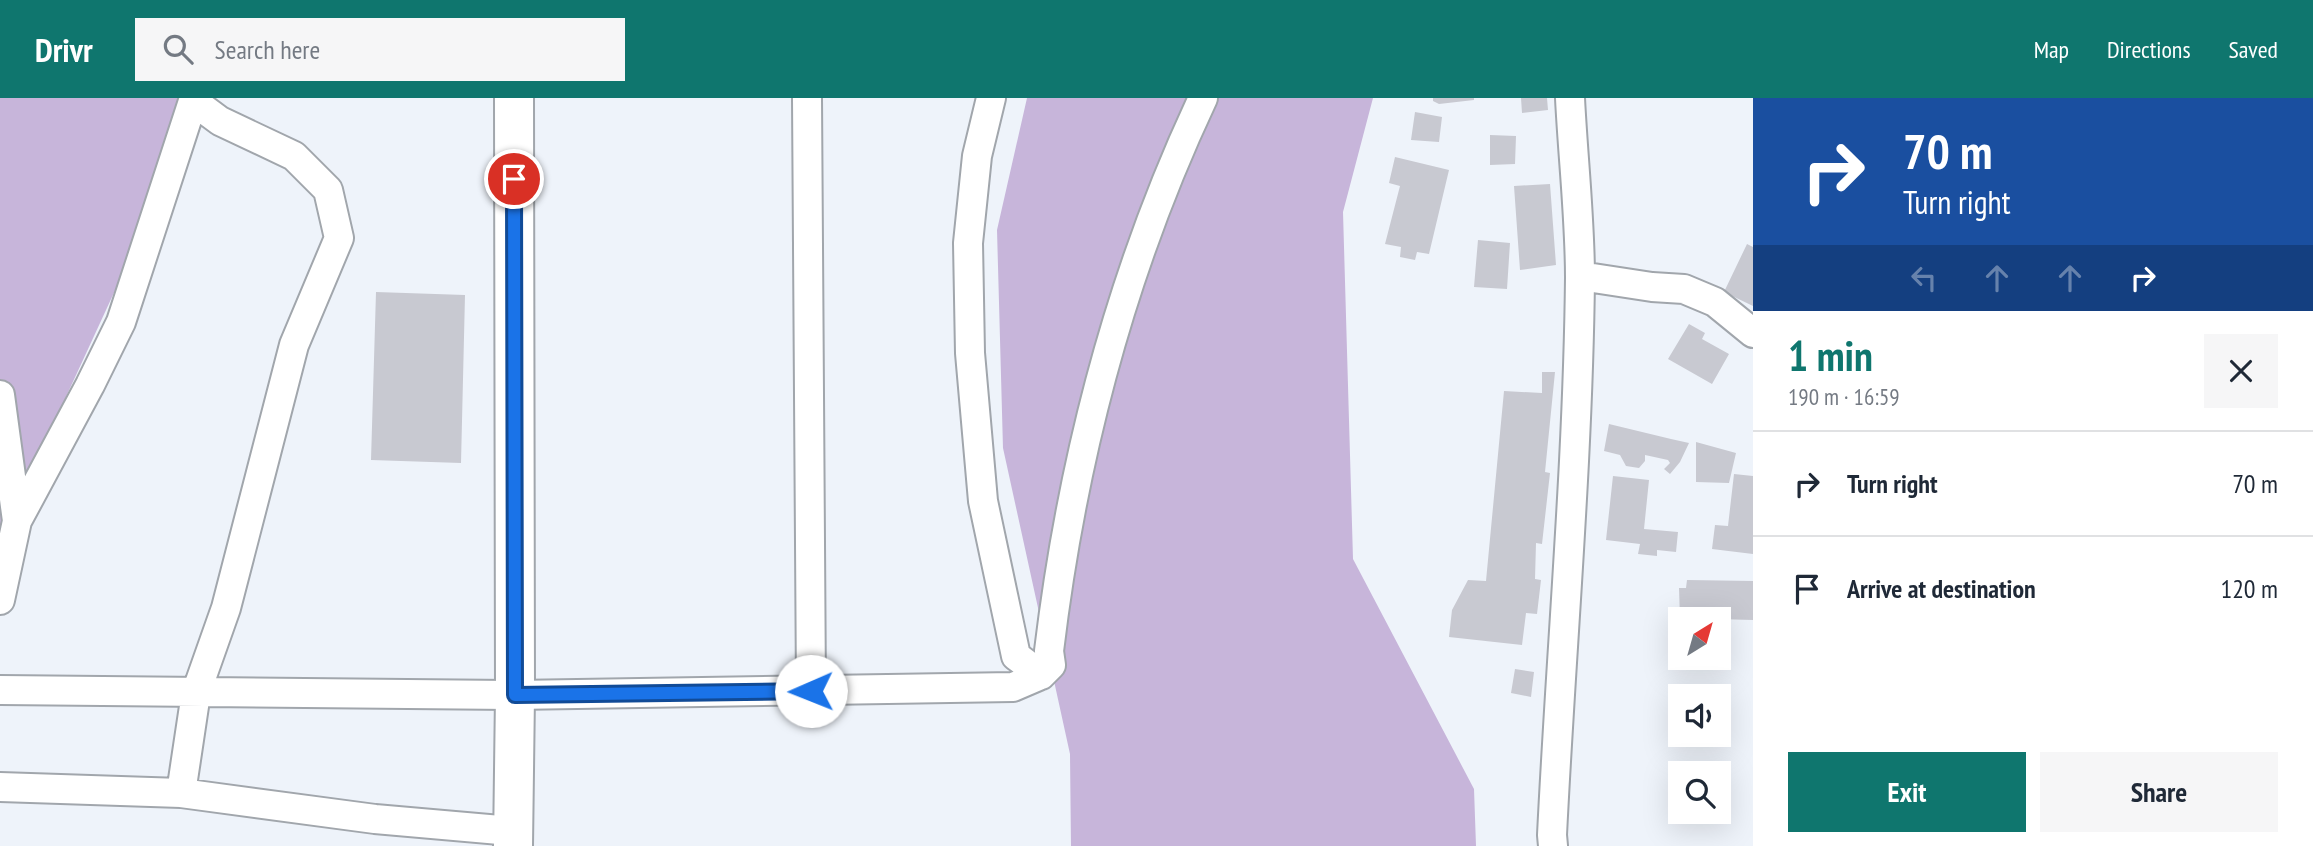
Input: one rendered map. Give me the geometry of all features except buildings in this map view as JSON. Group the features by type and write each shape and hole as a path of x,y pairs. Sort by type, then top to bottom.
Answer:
{"street":[{"path":"0,786 181,793 512,839 515,695 513,98"},
{"path":"807,98 811,691"},
{"path":"991,98 977,156 968,243 970,353 977,436 983,502 1016,656 1041,675"},
{"path":"0,690 515,695 811,691 1013,687 1041,675 1051,664 1049,651 1068,521 1097,395 1122,306 1154,210 1203,98"},
{"path":"1553,846 1560,670 1574,483 1580,276 1570,98"},
{"path":"0,600 17,520 121,322 194,99 220,121 294,156 328,190 339,238 294,345 226,608 195,693 181,793"},
{"path":"1580,276 1651,287 1684,289 1715,302 1753,333"},
{"path":"0,395 17,520"}],"shaded area":[{"path":"0,98 196,98 171,169 0,540"},
{"path":"1027,98 1373,98 1343,212 1353,559 1474,789 1476,846 1071,846 1070,754 1003,448 997,230"}],"route":[{"path":"514,179 515,695 811,691"}]}
